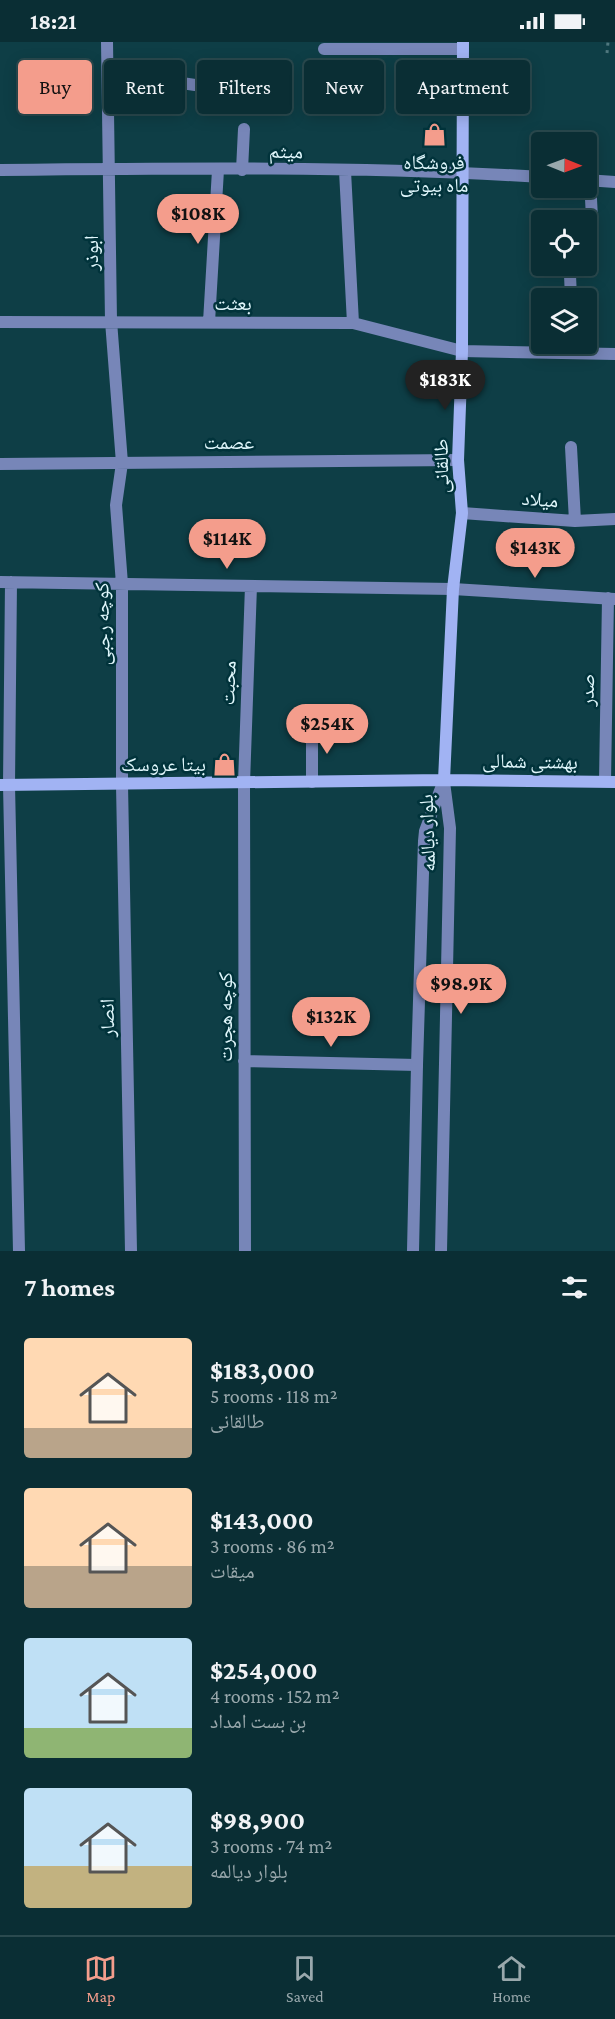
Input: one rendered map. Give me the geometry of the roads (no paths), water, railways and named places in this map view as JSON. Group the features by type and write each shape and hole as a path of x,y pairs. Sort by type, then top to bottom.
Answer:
{"main road":[{"name":"طالقانی","path":"444,780 453,589 462,513 458,460 462,351 463,45"},
{"name":"بهشتی شمالی","path":"4,785 444,780 610,782"}],"street":[{"name":"ابوذر","path":"107,42 109,60"},
{"path":"324,49 463,45"},
{"path":"185,83 195,85"},
{"name":"ابوذر","path":"110,114 111,321 122,463"},
{"path":"242,170 244,129"},
{"name":"میثم","path":"0,170 461,172 531,176"},
{"path":"209,322 218,170"},
{"path":"345,171 353,323"},
{"path":"597,181 615,182"},
{"name":"بعثت","path":"0,322 353,323 462,351 531,349"},
{"name":"بعثت","path":"597,351 615,354"},
{"path":"571,447 575,521"},
{"name":"عصمت","path":"0,464 458,460"},
{"name":"کوچه رجبی","path":"122,463 116,505 122,584 122,785"},
{"name":"میلاد","path":"462,513 575,521 615,519"},
{"path":"19,1251 4,785 5,582 453,589 611,598"},
{"name":"محبت","path":"244,783 251,586"},
{"name":"صدر","path":"610,782 611,598"},
{"path":"312,729 312,782"},
{"name":"بلوار دیالمه","path":"413,1251 425,831 444,780"},
{"name":"بلوار دیالمه","path":"441,1251 450,833 444,780"},
{"name":"کوچه هجرت","path":"244,783 245,1251"},
{"name":"انصار","path":"122,785 131,1251"},
{"path":"244,1061 417,1065"}],"place":[{"name":"فروشگاه ماه بیوتی","path":"434,134"},
{"name":"بیتا عروسک","path":"224,764"}]}
